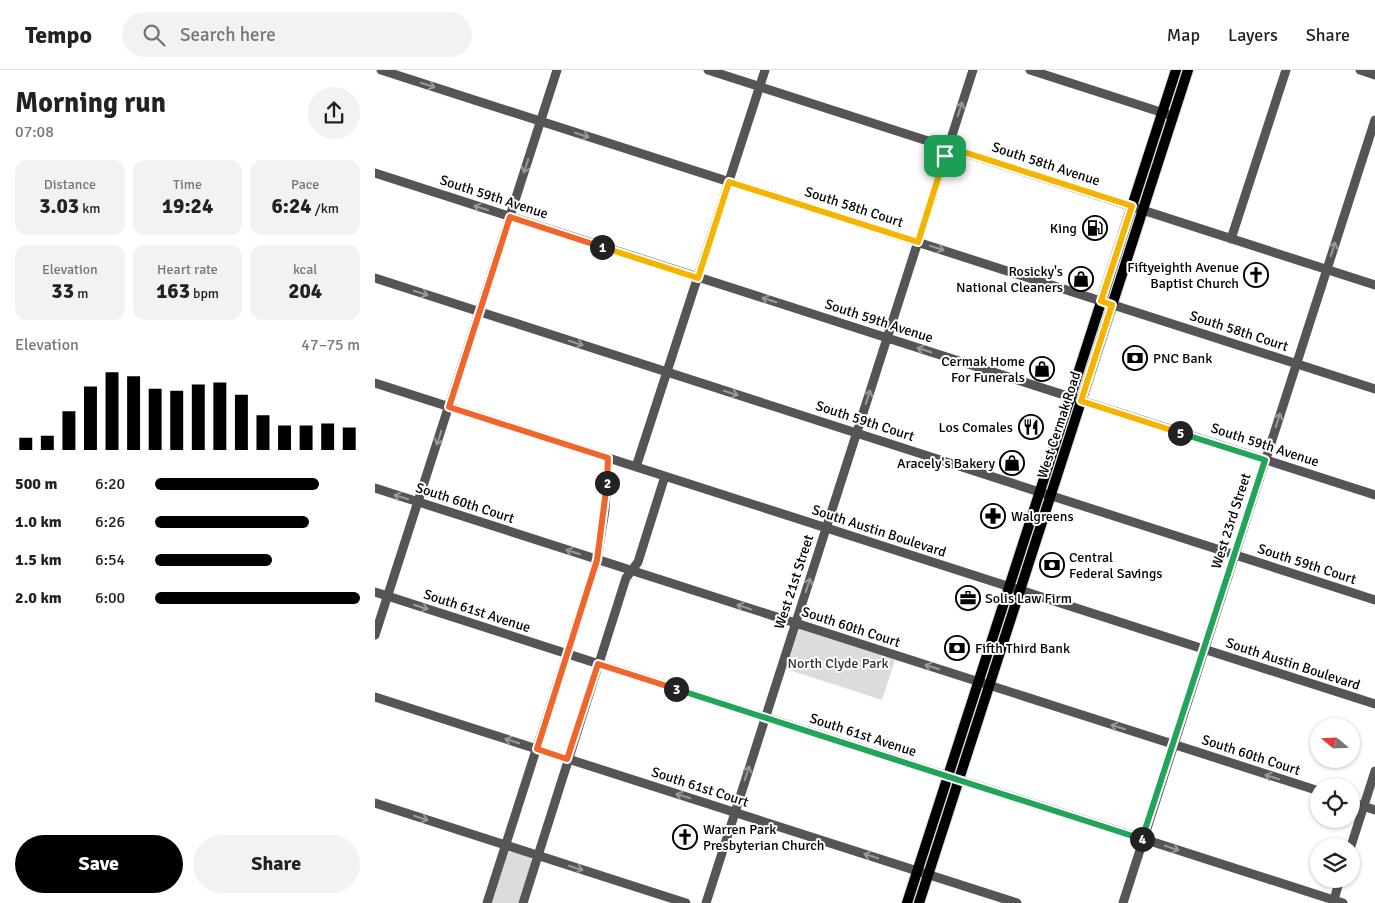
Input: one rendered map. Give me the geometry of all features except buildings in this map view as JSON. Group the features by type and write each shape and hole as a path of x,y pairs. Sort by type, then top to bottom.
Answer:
{"main road":[{"name":"West Cermak Road","path":"907,903 1176,70"},
{"name":"West Cermak Road","path":"919,903 1188,70"}],"street":[{"name":"South 58th Court","path":"381,70 1375,389"},
{"path":"375,635 557,70"},
{"name":"South 58th Avenue","path":"708,70 1375,285"},
{"path":"636,467 765,70"},
{"name":"West 21st Street","path":"706,903 973,70"},
{"path":"1030,70 1173,116"},
{"path":"1231,239 1286,70"},
{"path":"1359,70 1375,75"},
{"name":"West 23rd Street","path":"1123,903 1375,120"},
{"name":"South 59th Avenue","path":"375,173 1375,495"},
{"name":"South 59th Court","path":"375,278 1375,600"},
{"name":"South Austin Boulevard","path":"375,383 1375,704"},
{"path":"487,903 597,560 605,510 608,458"},
{"path":"523,903 598,664 630,570 638,562 665,476"},
{"name":"South 60th Court","path":"375,488 1310,789"},
{"name":"South 61st Avenue","path":"375,592 1336,902"},
{"name":"South 61st Court","path":"375,697 1017,903"},
{"path":"1354,838 1375,771"},
{"path":"375,803 686,903"},
{"path":"1360,805 1375,810"},
{"path":"1336,902 1338,888"}],"green space":[{"name":"North Clyde Park","path":"799,629 895,660 882,700 786,669"},
{"path":"509,851 530,857 532,861 518,903 490,903 507,853"}],"place":[{"name":"King","path":"1095,228"},
{"name":"Fiftyeighth Avenue Baptist Church","path":"1256,275"},
{"name":"Rosicky's National Cleaners","path":"1081,279"},
{"name":"PNC Bank","path":"1135,358"},
{"name":"Cermak Home For Funerals","path":"1042,369"},
{"name":"Los Comales","path":"1031,427"},
{"name":"Aracely's Bakery","path":"1012,463"},
{"name":"Walgreens","path":"993,516"},
{"name":"Central Federal Savings","path":"1052,565"},
{"name":"Solis Law Firm","path":"968,598"},
{"name":"Fifth Third Bank","path":"957,648"},
{"name":"Warren Park Presbyterian Church","path":"685,837"}],"route":[{"path":"948,147 1132,206 1101,301 1112,305 1081,401 1265,460 1143,839 598,664 567,759 537,749 597,560 605,510 608,458 449,407 510,217 698,278 729,182 918,242 945,156 948,147"}]}
